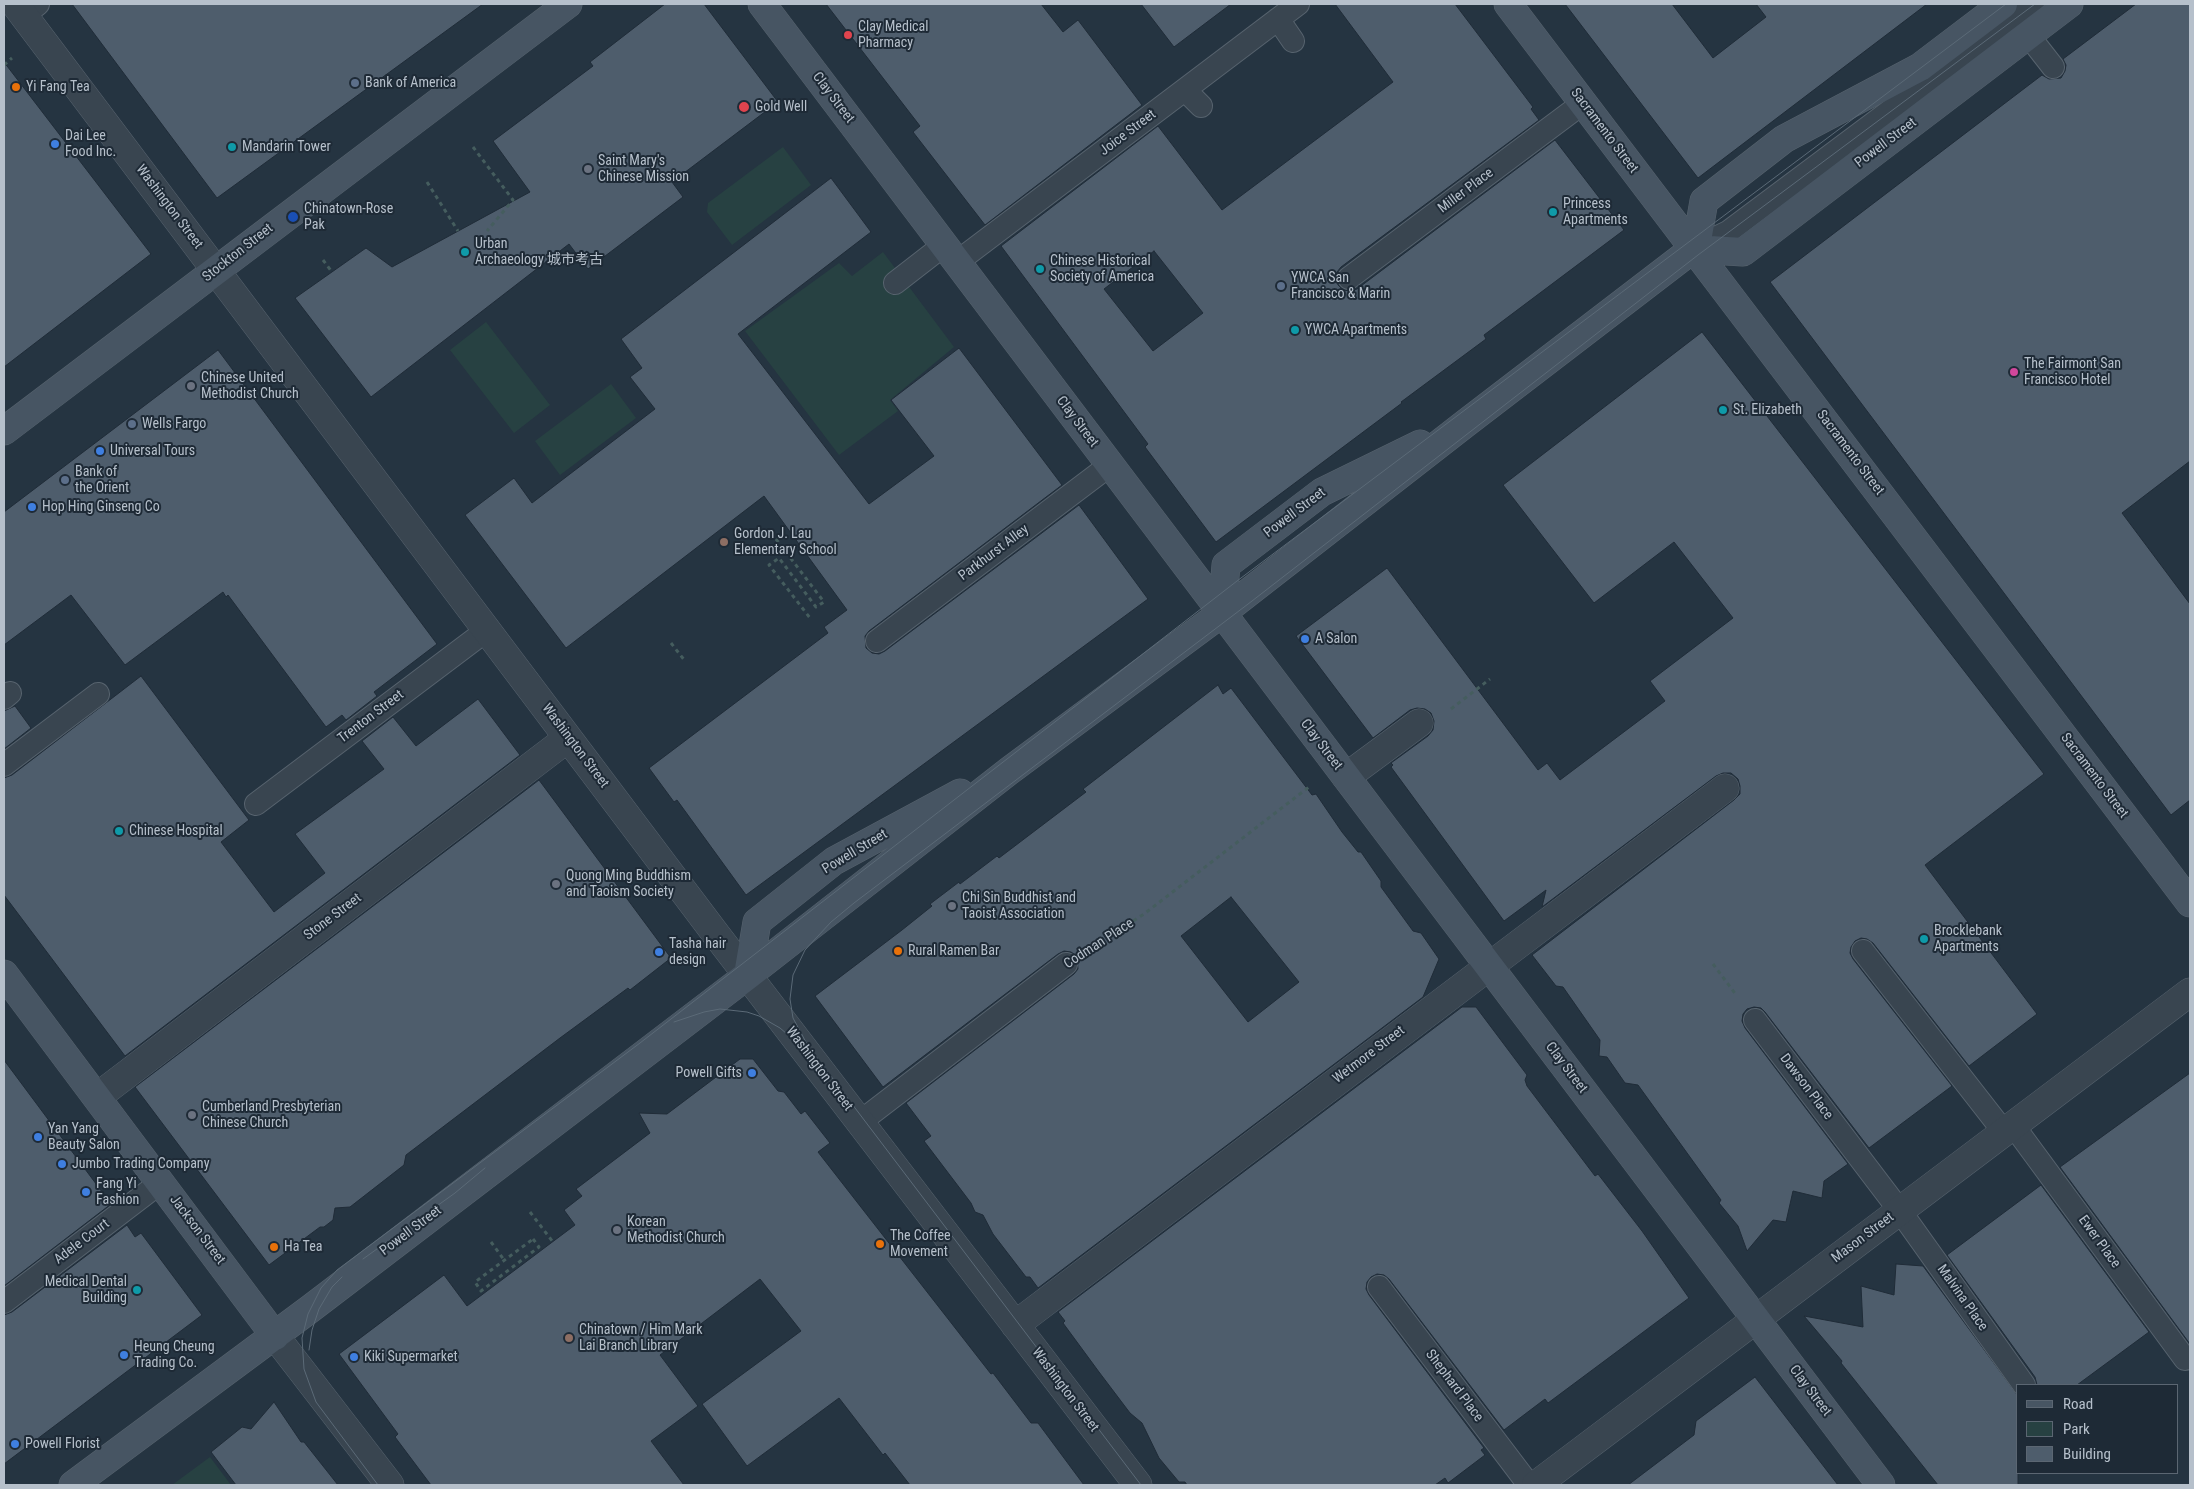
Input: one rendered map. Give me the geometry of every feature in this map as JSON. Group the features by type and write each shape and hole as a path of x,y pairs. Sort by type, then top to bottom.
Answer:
{"street":[{"name":"Stockton Street","path":"4,431 568,4"},
{"name":"Clay Street","path":"762,4 1881,1485"},
{"name":"Sacramento Street","path":"1508,4 2190,903"},
{"path":"1693,249 1698,236 1704,201 1784,139 1920,66 2004,4"},
{"name":"Powell Street","path":"73,1485 275,1336 748,976 1009,771 1222,613 1226,565 1322,492 1466,423 1693,249 1743,252 2069,4"},
{"name":"Washington Street","path":"26,7 216,270 568,738 1138,1485"},
{"path":"1342,772 1419,724"},
{"name":"Stone Street","path":"97,1097 568,738"},
{"name":"Powell Street","path":"748,976 757,922 826,867 868,842 970,788 1009,771"},
{"name":"Wetmore Street","path":"1015,1325 1488,965 1725,788"},
{"name":"Jackson Street","path":"4,976 161,1182 275,1336 390,1485"},
{"name":"Mason Street","path":"1536,1485 2190,992"}],"lane":[{"name":"Joice Street","path":"895,283 950,254 1193,98 1278,19 1298,4"},
{"path":"1693,249 1728,232 2033,4"},
{"path":"1278,19 1293,42"},
{"path":"2028,35 2053,67"},
{"name":"Miller Place","path":"1349,278 1583,103"},
{"name":"Parkhurst Alley","path":"877,641 1110,465"},
{"name":"Trenton Street","path":"256,804 487,630"},
{"path":"4,765 98,694"},
{"name":"Ewer Place","path":"1863,951 2009,1129 2185,1359"},
{"name":"Codman Place","path":"860,1122 1066,964"},
{"name":"Dawson Place","path":"1755,1020 1900,1211"},
{"name":"Adele Court","path":"4,1302 161,1182"},
{"name":"Malvina Place","path":"1900,1211 2023,1384"},
{"name":"Shephard Place","path":"1379,1288 1528,1485"}],"path":[{"path":"4,65 15,56"},
{"path":"473,147 514,200 487,232"},
{"path":"427,182 458,231"},
{"path":"323,260 332,272"},
{"path":"776,539 824,602 816,607 779,558 769,565 810,618"},
{"path":"671,643 685,661"},
{"path":"1419,724 1426,718 1431,725 1490,679"},
{"name":"Codman Place","path":"1066,964 1144,914 1342,772"},
{"path":"1713,964 1755,1020"},
{"path":"530,1212 553,1242"},
{"path":"533,1239 539,1247 512,1270 481,1291 475,1282 504,1260 533,1239"},
{"path":"491,1242 504,1260"}],"green space":[{"path":"783,147 811,185 732,245 707,212 708,203"},
{"path":"883,252 954,347 890,400 898,411 839,455 745,331 839,263 852,276"},
{"path":"486,322 550,405 514,433 450,350"},
{"path":"611,384 636,418 560,475 535,441"},
{"path":"210,1457 231,1485 172,1485"}],"building":[{"name":"Mandarin Tower","path":"72,4 483,4 217,198"},
{"path":"665,4 704,4 778,102 672,182 683,197 588,269 569,244 371,397 295,298 366,248 392,267 530,192 493,141 593,66 590,62"},
{"path":"826,4 1041,4 1063,32 1078,20 1142,105 985,225 913,132 920,126"},
{"path":"1141,4 1231,4 1174,47"},
{"path":"1335,4 1455,4 1533,107 1531,109 1539,120 1341,267 1337,272 1336,279 1338,285 1343,290 1357,289 1555,140 1624,230 1484,335 1486,339 1216,542 1145,447 1148,444 1001,246 1158,126 1222,210 1393,82","holes":["1154,251 1203,313 1153,351 1104,289"]},
{"path":"1565,4 1672,4 1713,58 1766,17 1756,4 1927,4 1698,178"},
{"name":"The Fairmont San Francisco Hotel","path":"2136,4 2190,4 2190,461 2122,513 2190,604 2190,800 2171,815 1770,282 2042,75 2049,79 2061,78 2066,65 2063,59"},
{"path":"4,62 151,254 4,367"},
{"path":"831,178 871,232 738,334 869,504 934,456 891,400 959,348 1062,485 869,631 865,636 866,648 872,653 879,654 885,651 1079,505 1148,599 746,895 677,800 674,802 649,768 828,633 824,627 847,610 764,496 566,648 465,515 514,478 532,503 655,409 630,377 642,368 621,339"},
{"path":"1702,332 2044,774 1925,865 2037,1014 1969,1066 1873,943 1861,938 1855,941 1851,947 1850,953 1853,959 1952,1086 1869,1148 1765,1012 1761,1008 1754,1007 1747,1009 1743,1014 1742,1021 1745,1028 1848,1164 1824,1181 1822,1198 1793,1191 1786,1222 1773,1220 1747,1251 1738,1226 1719,1203 1721,1200 1638,1085 1625,1083 1607,1057 1599,1056 1600,1040 1563,987 1556,986 1532,955 1734,800 1740,794 1738,779 1731,773 1723,773 1716,776 1542,907 1546,890 1504,921 1391,767 1393,765 1391,763 1428,736 1433,730 1434,721 1431,713 1425,709 1417,708 1410,710 1373,738 1296,636 1387,568 1538,770 1547,763 1560,780 1665,701 1650,681 1733,618 1674,542 1594,603 1503,485"},
{"path":"218,350 437,644 374,692 377,696 346,720 342,715 326,727 228,595 226,597 223,592 125,665 71,595 4,645 4,512"},
{"path":"141,676 249,820 221,842 274,912 325,873 295,834 384,769 362,741 393,717 416,746 478,699 520,755 125,1056 4,895 4,778 12,775"},
{"path":"1218,685 1223,694 1231,688 1312,795 1316,794 1342,832 1358,852 1361,852 1381,881 1381,887 1413,931 1421,933 1439,959 1423,997 1038,1288 1030,1277 1026,1277 993,1234 983,1215 975,1212 971,1203 924,1141 931,1136 906,1103 1074,974 1078,969 1077,956 1071,952 1064,951 1058,954 883,1087 815,996 902,930 932,906 930,904 959,882 960,884 997,856 999,858 1086,792 1083,789","holes":["1231,897 1299,982 1248,1022 1181,936"]},
{"path":"15,706 31,728 4,749 4,711"},
{"path":"539,780 671,958 630,990 628,988 560,1038 406,1155 404,1165 350,1207 335,1208 333,1220 324,1227 320,1227 269,1265 135,1087"},
{"path":"1462,1007 1476,1007 1527,1075 1525,1080 1527,1086 1595,1176 1598,1174 1642,1231 1689,1298 1548,1403 1545,1399 1504,1430 1389,1279 1384,1275 1377,1274 1367,1282 1366,1289 1369,1295 1484,1448 1481,1450 1485,1455 1448,1483 1445,1478 1435,1485 1187,1485 1185,1482 1179,1482 1159,1458 1142,1423 1130,1413 1063,1323 1065,1321 1058,1312"},
{"path":"740,1059 753,1059 778,1091 784,1092 801,1114 805,1111 830,1143 818,1152 991,1374 993,1373 1031,1423 1038,1423 1084,1485 910,1485 885,1453 883,1455 839,1398 747,1466 702,1404 801,1331 760,1279 660,1355 698,1406 651,1441 684,1485 431,1485 395,1437 398,1434 339,1354 444,1275 467,1306 575,1225 564,1210 582,1196 576,1189 650,1133 639,1113 667,1114"},
{"path":"4,1060 111,1204 4,1286"},
{"path":"2190,1073 2190,1344 2060,1167"},
{"path":"2041,1185 2149,1332 2078,1384 2037,1384 2035,1377 1947,1255"},
{"path":"127,1225 135,1237 141,1233 202,1315 4,1464 4,1315 12,1312"},
{"path":"1896,1264 1923,1266 2016,1393 2016,1474 2018,1474 2018,1485 1938,1485 1841,1363 1842,1361 1804,1316 1863,1327 1861,1286 1894,1295"},
{"path":"1755,1377 1838,1485 1628,1485 1694,1435 1696,1421"},
{"path":"274,1402 301,1442 304,1442 338,1485 236,1485 211,1452 242,1427 251,1429"}],"tram line":[{"path":"378,1485 316,1402 304,1369 302,1338 308,1314 321,1288 337,1270 640,1043 1237,581 2006,4"},
{"path":"1141,1485 808,1046 793,1018 790,999 793,975 805,950 831,922 854,903 1252,601 1698,255 2035,4"},
{"path":"674,1022 720,1009 747,1012 759,1016 780,1028 807,1055"},
{"path":"363,1259 455,1193 485,1168"},
{"path":"309,1350 312,1330 319,1309 332,1287 342,1277"}],"place":[{"name":"Clay Medical Pharmacy","path":"848,35"},
{"name":"Bank of America","path":"355,83"},
{"name":"Yi Fang Tea","path":"16,87"},
{"name":"Gold Well","path":"744,107"},
{"name":"Dai Lee Food Inc.","path":"55,144"},
{"name":"Mandarin Tower","path":"232,147"},
{"name":"Saint Mary's Chinese Mission","path":"588,169"},
{"name":"Princess Apartments","path":"1553,212"},
{"name":"Chinatown-Rose Pak","path":"293,217"},
{"name":"Urban Archaeology 城市考古","path":"465,252"},
{"name":"Chinese Historical Society of America","path":"1040,269"},
{"name":"YWCA San Francisco & Marin","path":"1281,286"},
{"name":"YWCA Apartments","path":"1295,330"},
{"name":"The Fairmont San Francisco Hotel","path":"2014,372"},
{"name":"Chinese United Methodist Church","path":"191,386"},
{"name":"St. Elizabeth","path":"1723,410"},
{"name":"Wells Fargo","path":"132,424"},
{"name":"Universal Tours","path":"100,451"},
{"name":"Bank of the Orient","path":"65,480"},
{"name":"Hop Hing Ginseng Co","path":"32,507"},
{"name":"Gordon J. Lau Elementary School","path":"724,542"},
{"name":"A Salon","path":"1305,639"},
{"name":"Chinese Hospital","path":"119,831"},
{"name":"Quong Ming Buddhism and Taoism Society","path":"556,884"},
{"name":"Chi Sin Buddhist and Taoist Association","path":"952,906"},
{"name":"Brocklebank Apartments","path":"1924,939"},
{"name":"Rural Ramen Bar","path":"898,951"},
{"name":"Tasha hair design","path":"659,952"},
{"name":"Powell Gifts","path":"752,1073"},
{"name":"Cumberland Presbyterian Chinese Church","path":"192,1115"},
{"name":"Yan Yang Beauty Salon","path":"38,1137"},
{"name":"Jumbo Trading Company","path":"62,1164"},
{"name":"Fang Yi Fashion","path":"86,1192"},
{"name":"Korean Methodist Church","path":"617,1230"},
{"name":"The Coffee Movement","path":"880,1244"},
{"name":"Ha Tea","path":"274,1247"},
{"name":"Medical Dental Building","path":"137,1290"},
{"name":"Chinatown / Him Mark Lai Branch Library","path":"569,1338"},
{"name":"Heung Cheung Trading Co.","path":"124,1355"},
{"name":"Kiki Supermarket","path":"354,1357"},
{"name":"Powell Florist","path":"15,1444"}]}
